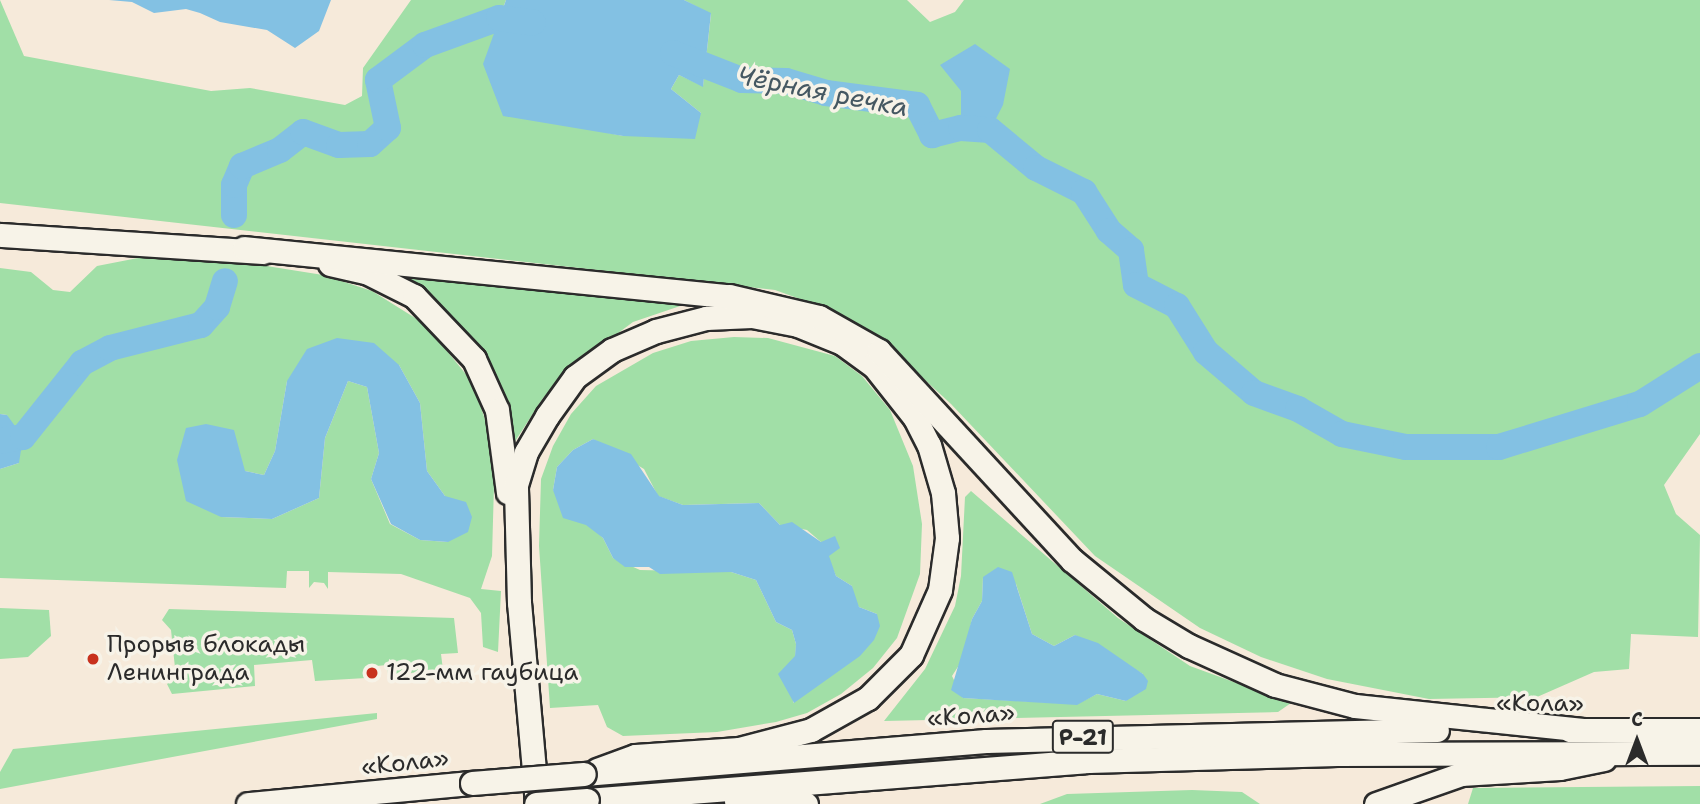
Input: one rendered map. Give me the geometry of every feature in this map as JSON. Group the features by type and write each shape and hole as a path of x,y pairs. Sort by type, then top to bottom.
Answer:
{"main road":[{"path":"0,235 244,248 729,296 820,317 879,351 1072,560 1144,619 1189,646 1275,685 1355,706 1583,730"},
{"path":"244,248 366,272 414,296 474,359 497,410 506,451 511,559 519,603"},
{"path":"536,804 519,603 516,485 526,452 575,377 612,350 656,331 729,317 798,325 842,343 874,366 897,392 929,445 947,519 945,563 932,615 911,655 891,678 847,712 789,738 739,749 635,756 584,774"},
{"name":"«Кола»","path":"248,804 472,783 1088,736 1700,730"},
{"path":"1376,804 1461,774 1560,768 1640,752"},
{"name":"«Кола»","path":"536,804 1088,761 1700,753"},
{"path":"617,796 664,804"},
{"path":"708,804 747,800 806,804"}],"green space":[{"path":"0,0 24,56 211,91 250,88 345,105 362,96 363,68 411,0 506,0 499,18 589,129 623,136 701,113 671,89 679,75 703,86 711,14 684,0 907,0 930,22 955,12 964,0 1700,0 1700,434 1664,485 1676,514 1700,535 1698,637 1631,634 1629,669 1594,672 1537,697 1429,699 1327,679 1261,657 1200,628 1095,556 951,404 886,344 839,313 775,290 0,203"},
{"path":"143,257 228,260 323,275 372,291 420,321 473,383 495,450 492,556 481,589 501,591 498,652 483,647 481,613 470,598 401,574 328,572 328,589 324,583 314,582 309,588 309,571 287,571 286,588 0,578 0,469 19,463 7,415 0,414 0,268 31,272 53,290 70,292 97,266","holes":["399,365 420,403 427,471 445,496 448,542 420,540 390,524 371,479 379,453 367,387 348,381 325,438 319,498 272,519 221,517 245,471 264,475 275,451 287,381"]},
{"path":"398,274 689,303 633,322 571,368 543,398 514,443 432,301"},
{"path":"734,337 768,338 835,356 862,376 890,410 913,466 922,524 920,574 897,638 873,668 841,694 807,713 776,722 717,732 623,736 607,727 598,705 550,708 539,546 541,479 553,446 571,414 596,386 653,353 691,341","holes":["593,439 644,469 658,496 683,505 759,503 780,525 807,530 821,542 836,576 852,586 853,599 859,607 877,614 793,703 796,644 792,630 776,622 756,580 731,572 640,570 613,558 603,538 553,490 557,467 573,450"]},
{"path":"971,491 1118,618 1190,666 1291,703 1278,712 884,721 925,669 955,606 961,576 965,497","holes":["983,577 1016,584 1032,634 1054,646 1075,635 1143,674 1126,701 1097,694 1077,704 963,698 952,676 963,659 972,619 982,601"]},
{"path":"0,608 49,610 51,636 28,657 0,659"},
{"path":"169,609 454,618 458,653 441,654 443,670 388,675 387,665 366,667 366,678 315,681 312,660 254,665 255,686 172,694 167,684 176,677 171,630 162,620"},
{"path":"377,713 377,719 0,789 0,772 13,749"},
{"path":"1700,786 1700,804 1468,804 1473,788"},
{"path":"1192,790 1242,792 1260,804 1040,804 1067,794"}],"water":[{"path":"109,0 331,0 319,31 295,48 267,30 220,22 186,9 154,13 132,2"},
{"path":"506,0 684,0 711,13 703,87 679,75 671,89 701,113 695,139 623,136 503,116 483,64"},
{"path":"975,44 1010,69 1003,105 984,142 961,128 961,91 940,65"},
{"path":"337,338 374,343 399,365 420,403 427,471 445,496 466,502 472,517 468,532 448,542 420,540 391,524 371,479 379,453 367,387 348,381 325,438 319,498 272,519 221,517 186,501 177,460 186,428 206,424 234,430 245,471 264,475 275,451 287,381 307,349"},
{"path":"0,414 7,415 23,437 19,463 0,469"},
{"path":"593,439 631,454 659,496 683,505 759,503 780,525 792,522 821,542 835,536 840,548 829,556 836,576 852,586 859,607 877,614 880,626 874,640 860,656 794,703 778,674 795,656 796,644 792,630 776,622 756,580 731,572 660,574 649,567 625,567 613,558 603,538 586,525 563,518 553,490 557,467 573,450"},
{"path":"998,567 1012,572 1032,634 1054,646 1075,635 1098,643 1143,674 1148,681 1146,689 1126,701 1097,694 1077,705 963,698 951,690 972,619 982,601 983,577"}],"waterway":[{"path":"234,215 234,185 242,166 280,150 303,132 339,145 370,144 388,128 378,80 425,45 499,18 533,23"},
{"name":"Чёрная речка","path":"673,53 742,80 786,81 826,93 917,105 932,135 961,128 990,130 1036,168 1084,192 1109,231 1131,250 1136,285 1177,306 1206,352 1254,393 1298,409 1342,434 1406,447 1499,447 1640,404 1700,366"},
{"path":"0,441 23,437 82,363 110,348 201,325 217,307 225,281"}],"place":[{"name":"Прорыв блокады Ленинграда","path":"93,659"},
{"name":"122-мм гаубица","path":"372,673"}]}
